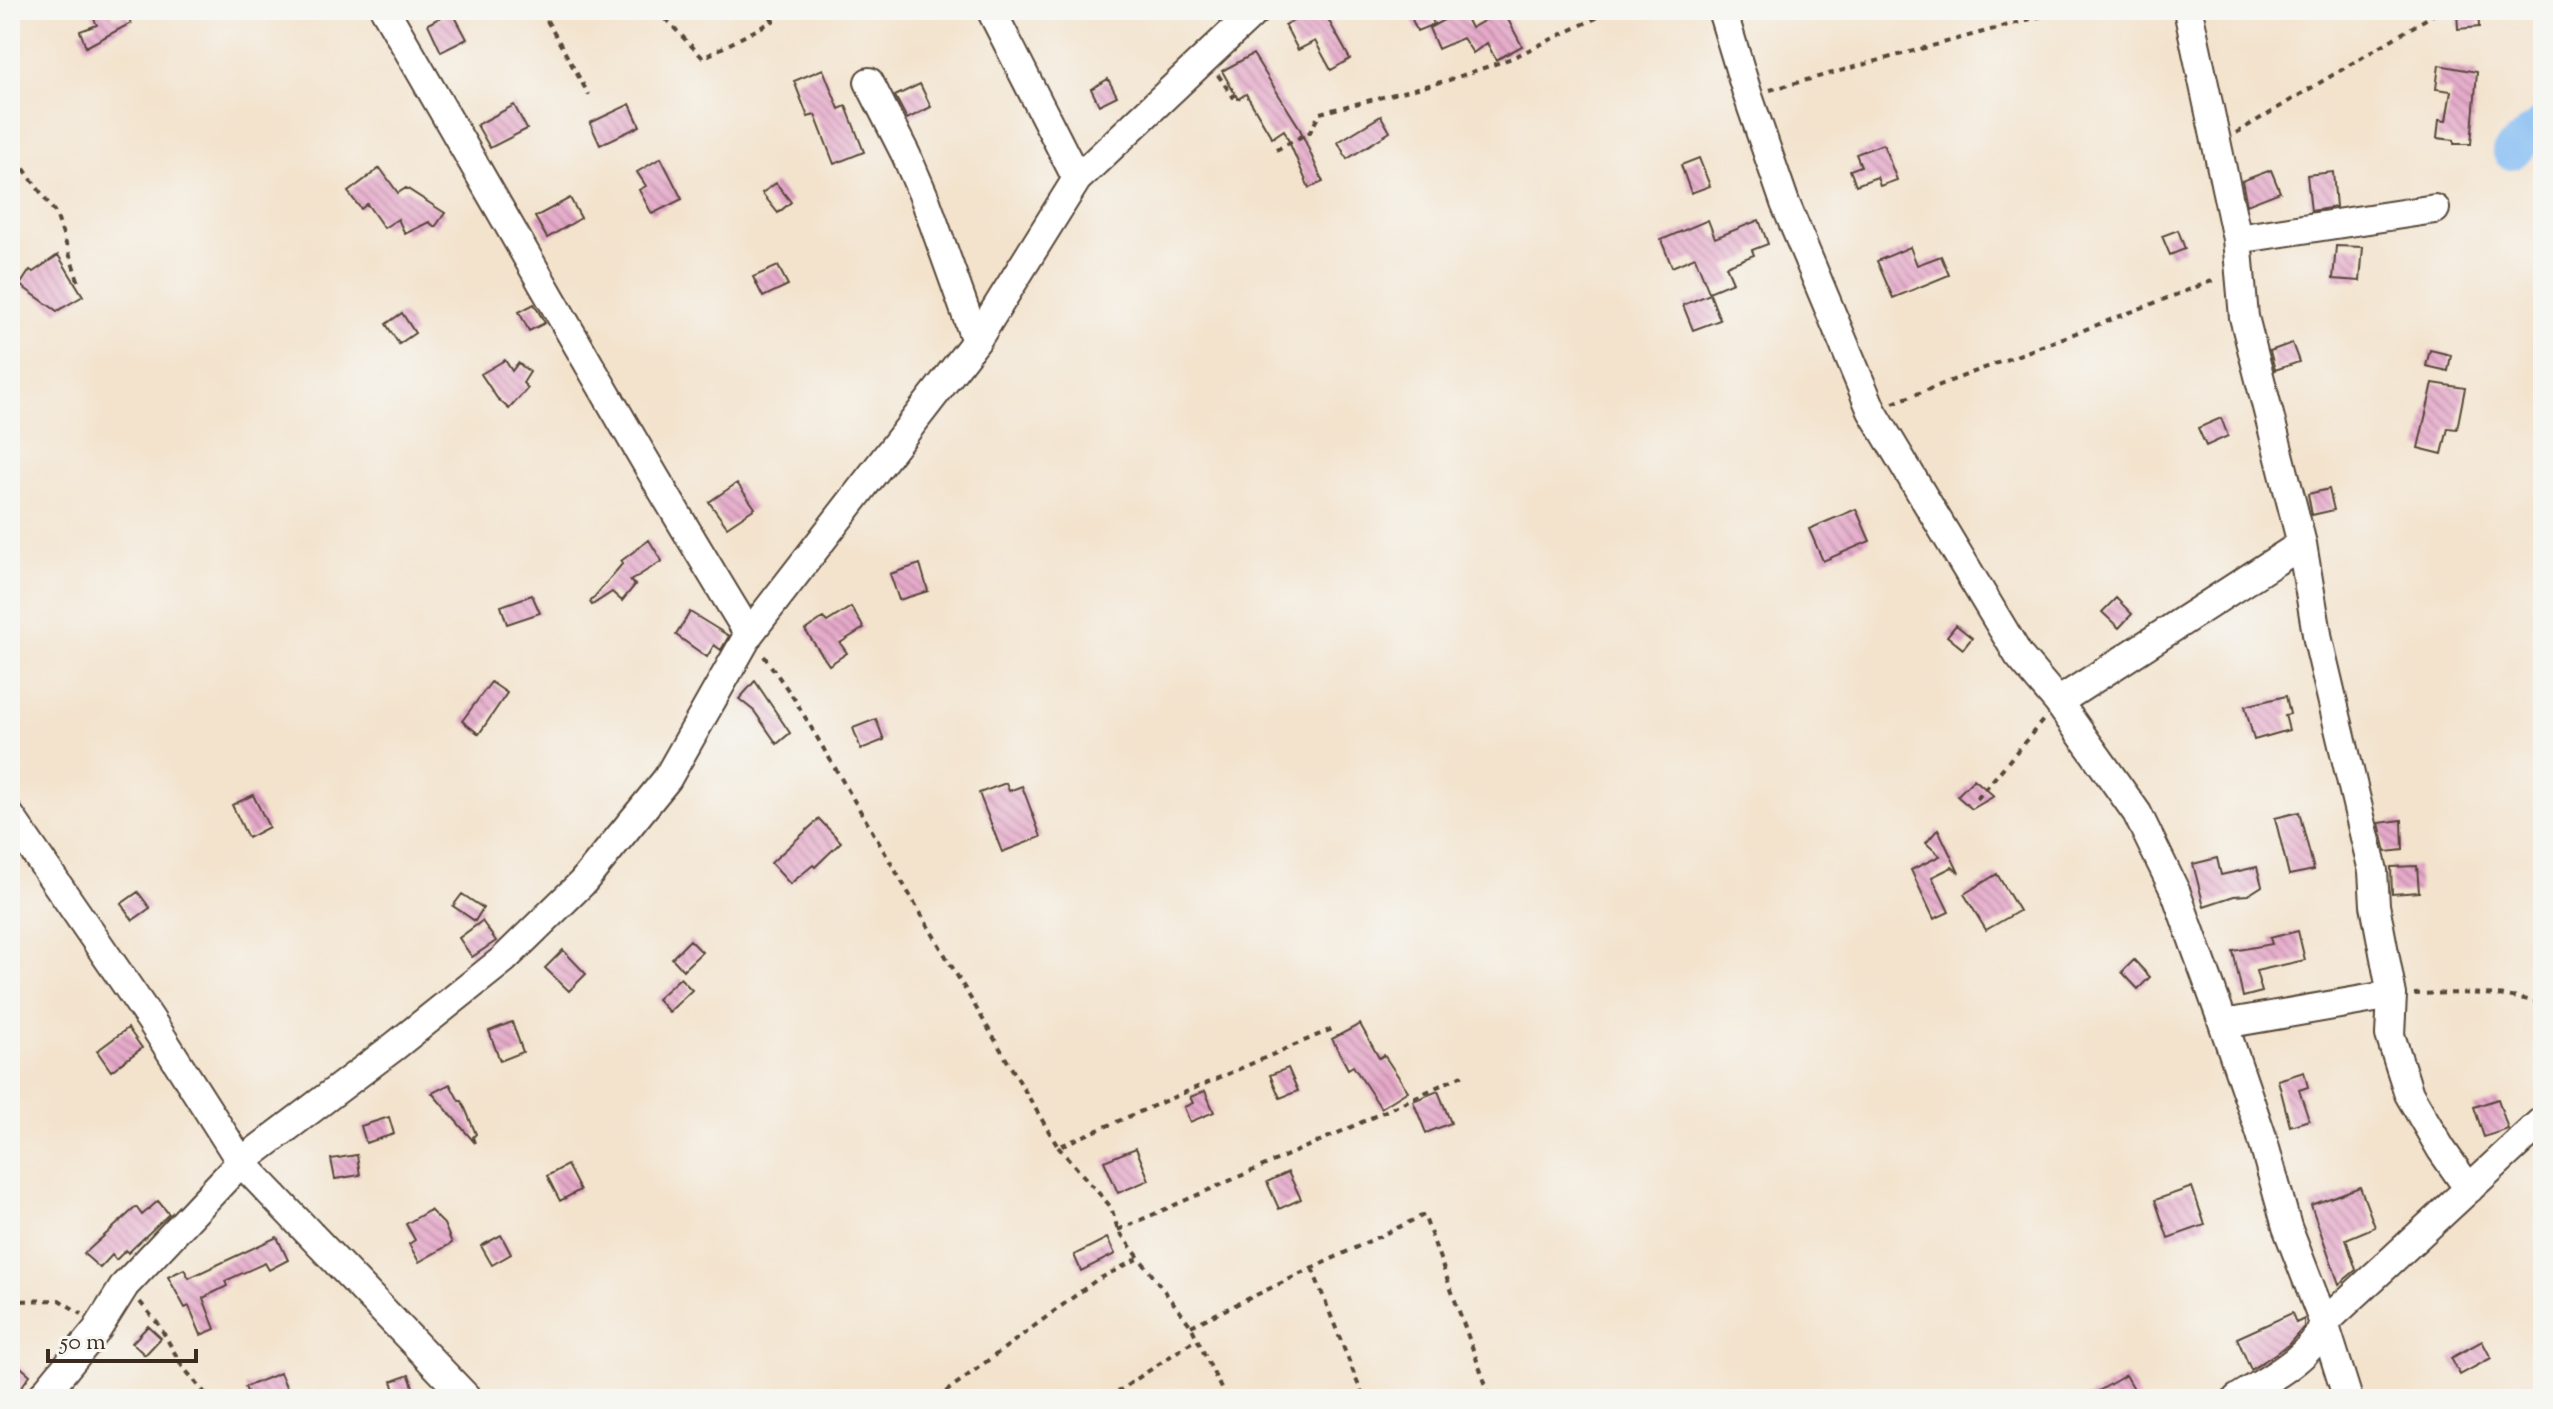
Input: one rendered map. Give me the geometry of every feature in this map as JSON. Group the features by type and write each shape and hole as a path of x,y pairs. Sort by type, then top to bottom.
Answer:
{"street":[{"path":"385,10 573,333 660,490 749,634"},
{"path":"991,10 1077,179"},
{"path":"1722,10 1785,203 1872,411 2019,656 2058,702 2137,813 2176,893 2224,1024 2261,1134 2287,1227 2324,1323 2348,1399"},
{"path":"2188,10 2237,239 2244,317 2302,544 2318,640 2373,871 2375,905 2392,995 2390,1035 2409,1094 2469,1189"},
{"path":"40,1399 96,1331 125,1285 241,1162 504,959 582,883 667,779 749,634 976,341 1077,179 1250,12"},
{"path":"869,82 925,199 976,341"},
{"path":"2237,239 2435,209"},
{"path":"2058,702 2302,544"},
{"path":"10,816 150,1019 241,1162 468,1399"},
{"path":"2224,1024 2392,995"},
{"path":"2237,1399 2292,1363 2320,1336 2324,1323 2543,1120"}],"path":[{"path":"541,10 589,95"},
{"path":"657,10 703,58 773,21 767,10"},
{"path":"1276,150 1310,132 1320,113 1449,80 1512,58 1613,10"},
{"path":"1748,96 2064,10"},
{"path":"2217,144 2441,10"},
{"path":"10,149 56,214 79,283"},
{"path":"1872,411 2240,270"},
{"path":"749,634 795,700 1058,1147 1111,1207 1118,1230 1191,1326 1226,1399"},
{"path":"1977,799 2058,702"},
{"path":"2392,995 2468,993 2524,998 2543,1004"},
{"path":"1058,1147 1332,1029"},
{"path":"1118,1230 1467,1073"},
{"path":"1191,1326 1424,1215 1488,1391 1494,1399"},
{"path":"936,1399 1095,1281 1141,1257"},
{"path":"1312,1268 1364,1399"},
{"path":"125,1285 159,1325 182,1366 210,1399"},
{"path":"10,1301 59,1300 80,1311 96,1331"},
{"path":"1107,1399 1196,1339"}],"building":[{"path":"100,10 110,10 114,18 127,14 131,23 86,47 80,31 97,25 92,15"},
{"path":"1315,10 1323,10 1350,59 1331,70 1315,41 1298,50 1285,25"},
{"path":"1408,10 1428,10 1434,24 1417,31"},
{"path":"1462,10 1471,28 1503,10 1522,46 1496,60 1487,43 1473,53 1463,38 1438,49 1429,28"},
{"path":"2457,10 2478,10 2479,27 2458,29"},
{"path":"452,11 467,39 441,52 428,24"},
{"path":"1253,54 1299,127 1323,182 1309,188 1284,130 1272,138 1246,94 1238,99 1222,71"},
{"path":"2439,65 2477,72 2471,144 2454,144 2454,140 2437,138 2439,120 2446,121 2451,91 2436,89"},
{"path":"823,69 839,109 846,106 864,152 834,164 815,115 808,117 794,81"},
{"path":"1108,79 1117,96 1099,105 1091,89"},
{"path":"920,84 931,107 907,119 895,96"},
{"path":"630,104 640,126 600,145 590,123"},
{"path":"514,105 527,129 490,148 477,125"},
{"path":"1381,116 1390,132 1347,159 1338,142"},
{"path":"1883,144 1897,180 1880,186 1877,177 1856,185 1850,170 1861,166 1856,154"},
{"path":"661,158 682,199 652,214 639,190 646,186 637,172"},
{"path":"1699,158 1710,186 1691,193 1681,165"},
{"path":"380,168 398,193 406,188 445,213 435,227 429,222 405,234 398,219 384,228 367,204 361,209 348,192"},
{"path":"2271,170 2280,192 2247,205 2242,181"},
{"path":"2333,172 2336,207 2311,211 2307,175"},
{"path":"776,183 791,202 778,213 762,193"},
{"path":"570,198 581,218 547,238 535,217"},
{"path":"1708,220 1715,238 1759,220 1768,244 1752,250 1754,255 1726,266 1733,282 1709,292 1695,257 1672,267 1661,240"},
{"path":"2178,230 2185,249 2170,255 2162,236"},
{"path":"2336,246 2363,247 2360,281 2333,279"},
{"path":"1910,247 1917,265 1941,256 1949,275 1893,298 1877,261"},
{"path":"58,255 83,296 57,311 20,285 30,270 33,272"},
{"path":"778,266 788,285 763,297 753,277"},
{"path":"1710,294 1720,320 1693,330 1683,305"},
{"path":"534,304 545,323 529,331 519,312"},
{"path":"402,313 415,333 399,344 386,324"},
{"path":"2292,343 2299,362 2275,370 2270,351"},
{"path":"2430,350 2451,355 2448,371 2426,366"},
{"path":"505,360 512,371 518,363 530,372 523,383 528,388 509,409 497,398 481,374"},
{"path":"2433,383 2465,388 2457,429 2448,428 2442,454 2418,448"},
{"path":"2221,418 2228,436 2206,446 2198,428"},
{"path":"737,483 755,508 727,527 709,502"},
{"path":"2329,489 2334,510 2312,515 2308,494"},
{"path":"1856,509 1870,541 1823,561 1809,529"},
{"path":"649,540 662,561 630,581 635,585 622,601 612,592 592,605 590,602 623,563 621,561"},
{"path":"920,564 928,591 899,600 890,574"},
{"path":"532,595 540,613 507,624 501,606"},
{"path":"2116,598 2132,614 2119,628 2102,612"},
{"path":"851,607 864,628 840,643 847,653 829,665 805,630 823,618 827,622"},
{"path":"690,612 729,636 721,650 714,645 707,657 676,635"},
{"path":"1956,625 1972,638 1963,649 1947,636"},
{"path":"755,681 790,733 777,744 754,711 739,699"},
{"path":"491,682 507,693 479,734 462,721"},
{"path":"2286,696 2290,714 2285,715 2289,730 2254,740 2245,706"},
{"path":"876,719 884,740 861,749 853,728"},
{"path":"1974,779 1994,796 1972,809 1957,796"},
{"path":"1006,783 1009,791 1022,786 1041,837 1002,852 979,793"},
{"path":"253,795 269,827 248,838 232,805"},
{"path":"2299,812 2314,870 2289,875 2275,818"},
{"path":"819,819 841,842 815,867 813,865 790,884 771,863"},
{"path":"2402,820 2403,850 2386,852 2379,823"},
{"path":"1938,829 1959,873 1952,867 1932,877 1949,912 1934,919 1911,870 1940,856 1926,843"},
{"path":"2217,858 2221,875 2257,867 2262,886 2248,895 2234,896 2204,906 2193,864"},
{"path":"2417,866 2419,892 2392,894 2391,867"},
{"path":"1997,874 2019,911 1986,930 1964,894"},
{"path":"138,892 150,908 133,920 121,904"},
{"path":"462,894 483,908 475,921 453,906"},
{"path":"482,921 496,941 472,957 459,938"},
{"path":"2298,931 2305,960 2256,971 2262,992 2243,997 2233,951 2272,944 2270,938"},
{"path":"690,940 702,952 683,970 672,958"},
{"path":"563,950 586,974 569,991 545,968"},
{"path":"2134,960 2150,977 2138,989 2122,972"},
{"path":"680,978 692,990 669,1012 657,999"},
{"path":"512,1022 523,1052 500,1061 489,1031"},
{"path":"1360,1024 1379,1058 1384,1055 1408,1091 1381,1108 1353,1066 1348,1069 1332,1039"},
{"path":"128,1028 142,1048 111,1071 97,1051"},
{"path":"1288,1068 1298,1091 1280,1098 1270,1075"},
{"path":"2304,1072 2308,1087 2299,1090 2309,1120 2290,1126 2278,1080"},
{"path":"450,1084 459,1101 462,1101 476,1134 473,1137 475,1143 432,1093"},
{"path":"1205,1091 1214,1112 1190,1122 1184,1107 1193,1103 1190,1097"},
{"path":"1438,1091 1451,1123 1426,1133 1413,1101"},
{"path":"2498,1099 2508,1129 2484,1137 2474,1107"},
{"path":"389,1117 394,1134 366,1143 361,1126"},
{"path":"1136,1148 1149,1180 1118,1193 1104,1161"},
{"path":"357,1155 360,1175 335,1179 331,1159"},
{"path":"567,1165 580,1190 560,1201 547,1176"},
{"path":"1288,1172 1301,1199 1279,1209 1267,1182"},
{"path":"2192,1187 2205,1225 2168,1238 2155,1200"},
{"path":"2360,1187 2375,1227 2346,1239 2356,1270 2339,1284 2311,1205"},
{"path":"158,1201 169,1214 128,1253 126,1250 116,1260 112,1255 100,1268 84,1254 136,1207 142,1215"},
{"path":"430,1210 444,1224 452,1243 419,1262 409,1244 415,1240 406,1224"},
{"path":"501,1235 511,1254 492,1265 481,1246"},
{"path":"277,1237 288,1260 269,1270 265,1263 225,1281 227,1286 203,1298 215,1329 201,1335 189,1306 185,1308 168,1277 184,1269 189,1278"},
{"path":"1107,1238 1115,1254 1081,1271 1074,1255"},
{"path":"2292,1313 2296,1323 2304,1319 2304,1327 2288,1345 2251,1370 2237,1338"},
{"path":"148,1326 161,1338 145,1355 132,1343"},
{"path":"2482,1341 2491,1358 2460,1375 2451,1358"},
{"path":"10,1358 30,1375 13,1399 10,1399"},
{"path":"280,1373 289,1393 274,1399 250,1399 245,1387"},
{"path":"409,1375 414,1390 397,1396 392,1381"},
{"path":"2126,1375 2140,1399 2085,1399"}],"waterway":[{"path":"2511,152 2543,124"}]}
